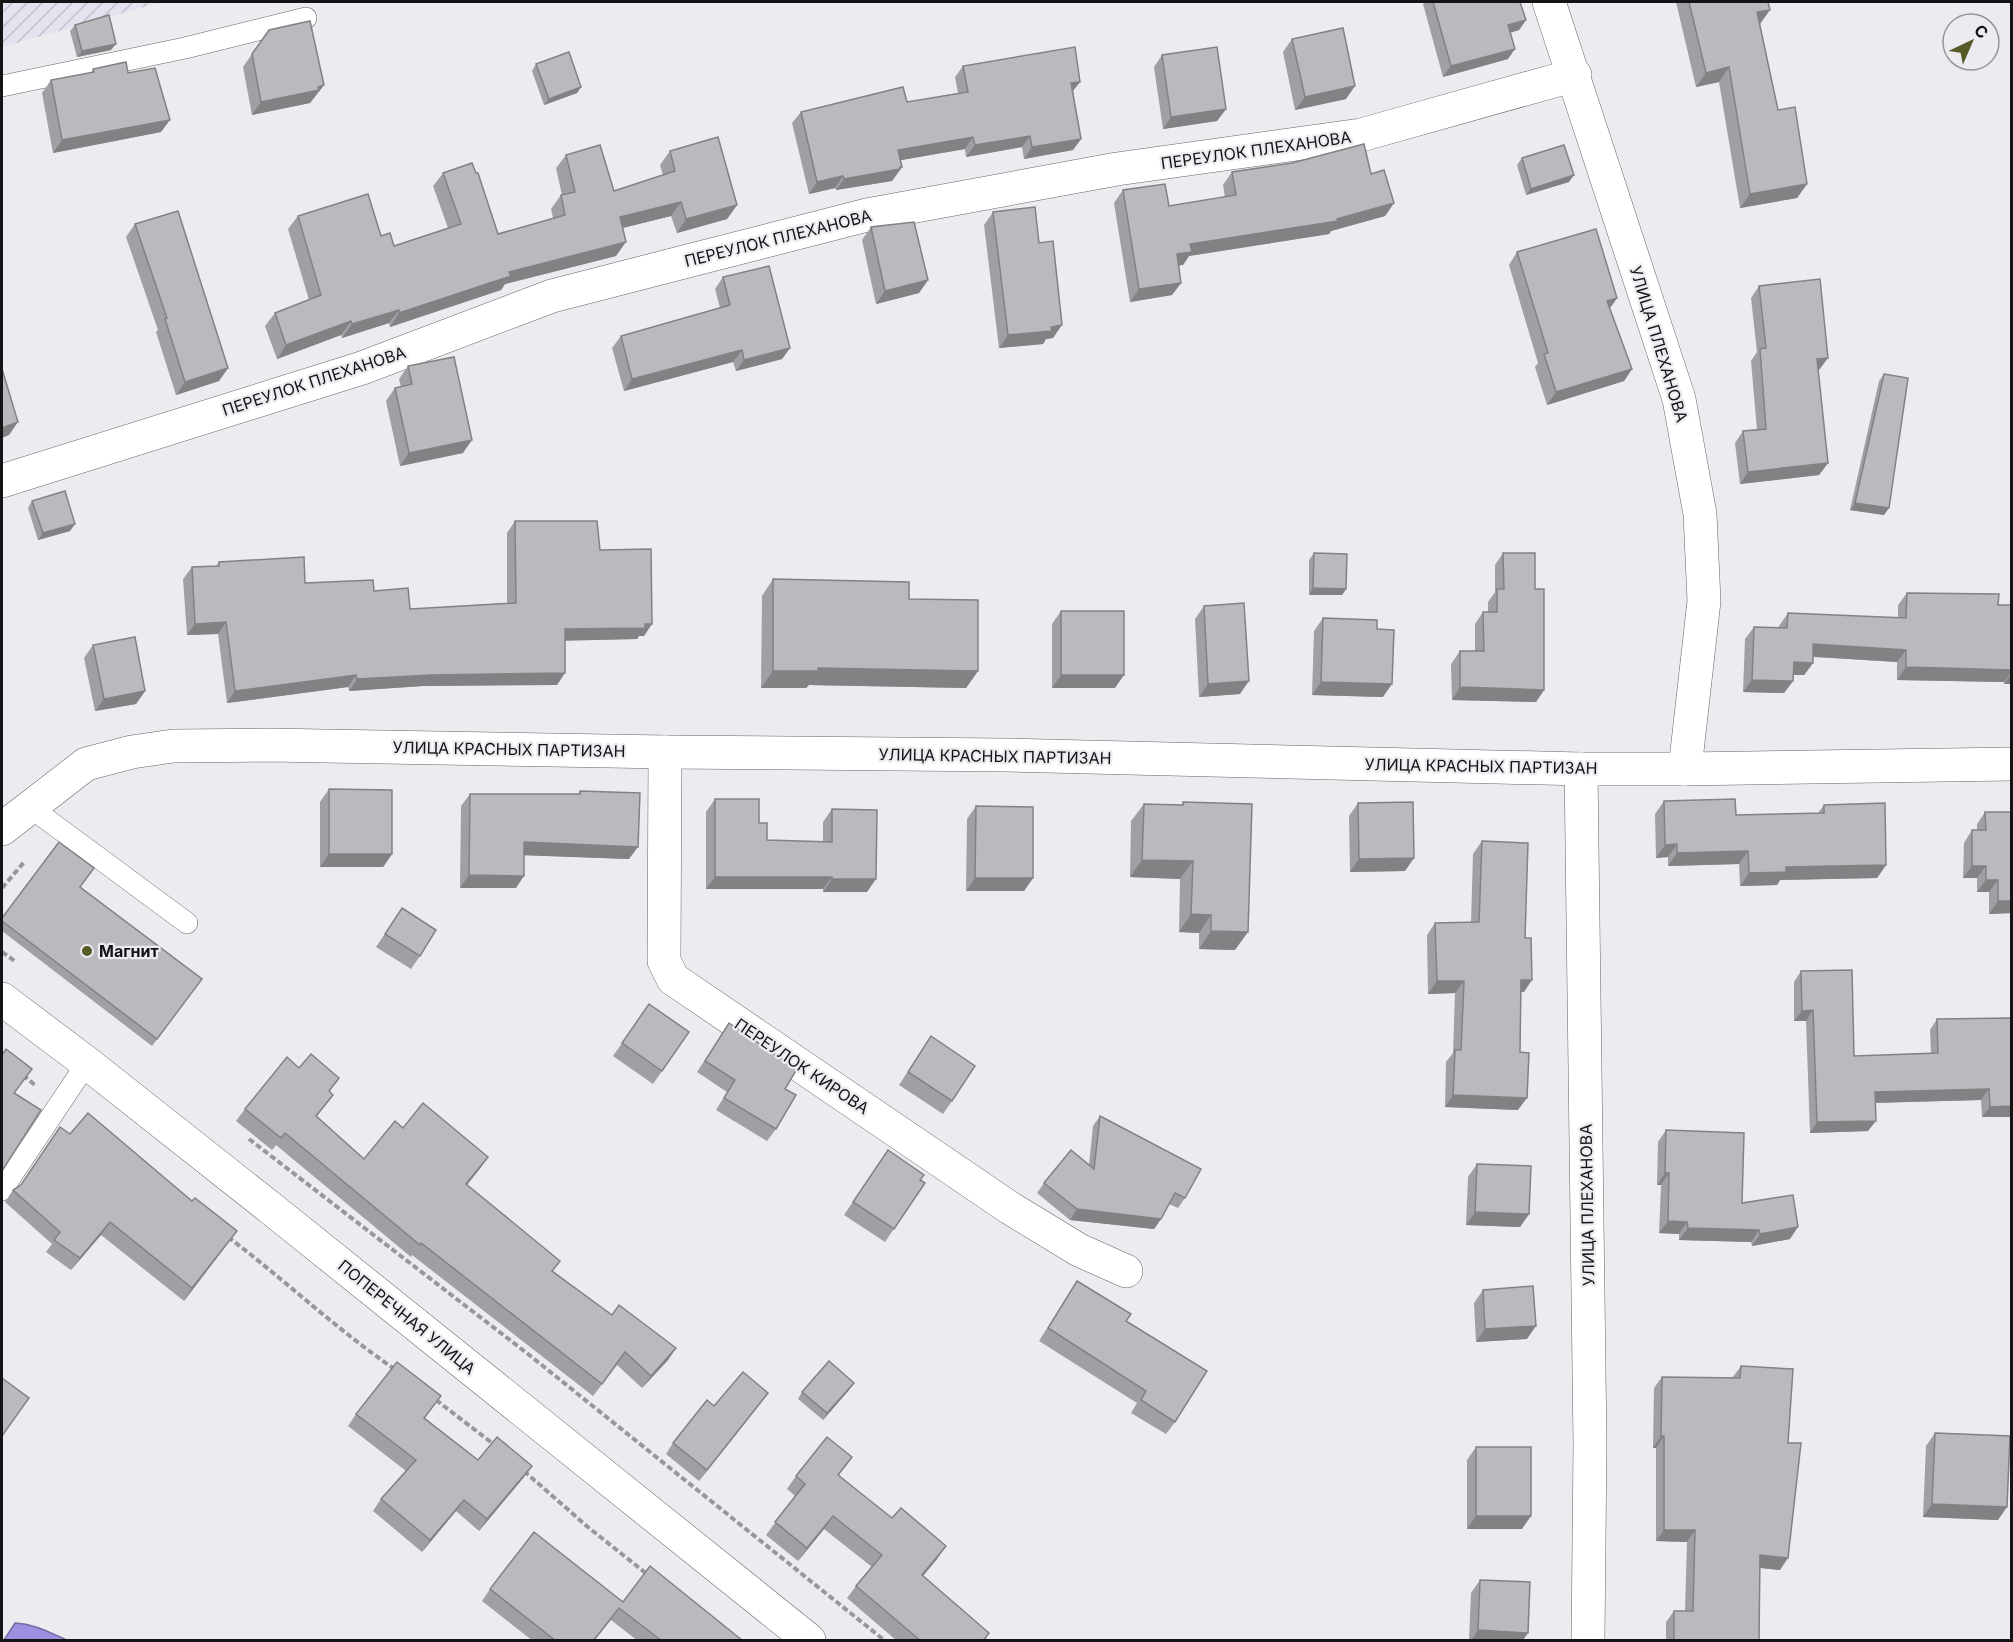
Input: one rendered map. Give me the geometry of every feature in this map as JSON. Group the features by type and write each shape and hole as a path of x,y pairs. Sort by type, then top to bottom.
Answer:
{"street":[{"name":"УЛИЦА ПЛЕХАНОВА","path":"1549,2 1575,75 1679,399 1700,514 1704,601 1685,769"},
{"name":"ПЕРЕУЛОК ПЛЕХАНОВА","path":"2,481 362,368 552,297 735,248 867,215 1117,169 1361,135 1575,75"},
{"name":"УЛИЦА КРАСНЫХ ПАРТИЗАН","path":"2,829 86,764 132,752 173,746 268,745 665,753 1005,755 1581,768 1685,769 2012,764"},
{"name":"ПЕРЕУЛОК КИРОВА","path":"665,753 664,962 673,979 1010,1208 1080,1250 1126,1271"},
{"name":"УЛИЦА ПЛЕХАНОВА","path":"1581,768 1590,1444 1588,1641"},
{"name":"ПОПЕРЕЧНАЯ УЛИЦА","path":"2,999 87,1062 809,1641"}],"lane":[{"path":"2,86 185,48 306,18"},
{"path":"30,807 187,923"},
{"path":"2,1190 87,1062"}],"path":[{"path":"2,951 20,966"},
{"path":"18,1071 59,1104"},
{"path":"247,1137 518,1346 884,1641"},
{"path":"220,1231 265,1265 368,1352 403,1375"},
{"path":"430,1395 504,1453"},
{"path":"521,1468 589,1528 651,1578"}],"shaded area":[{"path":"2,2 162,2 2,47"},
{"path":"15,1623 36,1627 67,1640 4,1640"}],"building":[{"path":"1433,2 1520,2 1526,20 1508,25 1515,49 1451,66"},
{"path":"1689,2 1768,2 1770,10 1757,12 1778,110 1795,107 1807,184 1750,194 1729,67 1706,73"},
{"path":"109,15 116,44 82,51 75,25"},
{"path":"310,21 324,85 318,87 319,90 261,102 252,54 269,30"},
{"path":"1343,28 1355,86 1305,97 1292,39"},
{"path":"1075,47 1080,82 1071,83 1081,139 1032,147 1030,136 975,145 973,137 898,150 902,167 900,169 844,179 843,176 817,182 801,112 903,87 907,102 968,92 963,66"},
{"path":"1217,47 1226,109 1171,117 1162,55"},
{"path":"569,52 581,87 549,99 536,64"},
{"path":"126,62 128,73 155,68 170,120 62,140 51,80 94,72 93,69"},
{"path":"718,137 737,205 686,219 681,202 620,217 626,242 509,272 511,276 399,313 399,310 352,324 351,321 286,345 275,313 321,295 298,216 368,194 381,236 390,233 394,246 461,224 443,173 472,163 478,173 498,234 565,215 561,195 575,192 566,155 600,145 614,191 675,171 670,151"},
{"path":"1364,144 1371,174 1384,170 1394,203 1337,219 1338,221 1190,244 1192,252 1177,254 1181,283 1139,289 1123,190 1165,184 1169,206 1236,195 1232,172 1292,163"},
{"path":"1564,145 1574,175 1531,189 1522,158"},
{"path":"1035,207 1039,243 1053,241 1062,325 1051,327 1052,331 1008,335 993,212"},
{"path":"178,211 228,368 185,382 165,319 167,318 135,224"},
{"path":"914,222 928,280 885,291 871,227"},
{"path":"1596,229 1617,298 1607,301 1632,369 1556,392 1544,354 1548,353 1517,252"},
{"path":"769,266 790,348 744,360 742,350 632,379 621,336 730,305 723,277"},
{"path":"1820,279 1828,358 1817,359 1828,463 1748,472 1743,431 1766,429 1760,349 1766,348 1759,286"},
{"path":"454,357 472,440 409,453 395,388 412,384 408,366"},
{"path":"2,369 18,422 2,428"},
{"path":"1884,374 1908,378 1889,508 1855,503"},
{"path":"65,491 75,524 43,533 32,501"},
{"path":"515,521 597,521 600,550 651,549 652,624 645,624 645,628 565,629 565,673 431,675 357,679 356,675 235,691 226,622 195,624 192,567 219,566 219,562 304,557 305,583 373,580 374,591 408,588 410,609 516,603"},
{"path":"1314,553 1347,554 1346,589 1313,588"},
{"path":"1503,553 1535,553 1535,589 1544,589 1544,690 1460,687 1460,651 1484,651 1483,612 1497,612 1497,589 1504,589"},
{"path":"773,579 909,582 909,599 978,600 978,671 818,668 818,671 773,671"},
{"path":"1907,593 1999,594 1998,605 2012,605 2012,670 1906,667 1906,650 1813,644 1813,663 1794,662 1793,681 1752,680 1754,627 1787,628 1788,613 1906,618"},
{"path":"1244,603 1249,681 1208,684 1204,606"},
{"path":"1061,611 1124,611 1124,675 1061,675"},
{"path":"1323,618 1377,620 1377,629 1394,630 1392,684 1321,682"},
{"path":"135,637 145,691 104,699 93,645"},
{"path":"329,789 392,790 392,854 329,854"},
{"path":"580,791 640,793 638,847 524,842 524,876 469,875 470,794 580,794"},
{"path":"715,799 759,799 759,823 767,823 767,840 832,842 832,809 877,810 876,879 715,877"},
{"path":"1735,799 1736,815 1824,813 1824,805 1885,803 1886,865 1786,867 1786,872 1749,873 1748,851 1677,853 1677,844 1665,845 1664,801"},
{"path":"1183,802 1252,804 1248,932 1211,931 1211,915 1191,914 1193,861 1142,860 1144,804 1183,805"},
{"path":"1413,802 1414,858 1359,859 1358,803"},
{"path":"976,806 1033,807 1033,878 975,878"},
{"path":"1985,812 2012,812 2012,901 1998,901 1998,880 1986,880 1986,866 1972,866 1972,830 1986,830"},
{"path":"1482,841 1528,843 1525,938 1531,938 1532,980 1521,980 1520,1052 1529,1053 1527,1098 1453,1095 1455,1050 1461,1050 1464,981 1437,981 1435,923 1479,922"},
{"path":"59,842 94,868 80,887 202,979 157,1039 2,921"},
{"path":"402,908 436,930 420,956 385,934"},
{"path":"1852,970 1854,1056 1938,1053 1937,1019 2012,1018 2012,1106 1990,1107 1989,1089 1875,1092 1876,1121 1817,1122 1813,1010 1802,1011 1801,971"},
{"path":"649,1004 689,1032 662,1071 622,1043"},
{"path":"729,1023 797,1069 785,1089 796,1095 776,1129 724,1098 735,1080 705,1061"},
{"path":"931,1036 975,1066 952,1101 908,1072"},
{"path":"6,1049 32,1069 14,1093 41,1110 2,1171 2,1055"},
{"path":"311,1054 339,1078 329,1091 333,1095 316,1116 364,1159 395,1121 403,1128 423,1103 488,1157 466,1184 560,1261 552,1271 612,1315 619,1305 676,1348 651,1376 625,1352 602,1384 421,1243 420,1245 285,1133 281,1138 245,1109 287,1057 299,1068"},
{"path":"88,1113 192,1201 195,1198 237,1231 192,1288 110,1222 80,1258 54,1240 60,1232 13,1190 21,1185 60,1127 70,1134"},
{"path":"1100,1116 1201,1169 1185,1198 1175,1193 1161,1219 1077,1209 1044,1183 1071,1150 1094,1169"},
{"path":"1666,1130 1744,1133 1742,1203 1793,1195 1798,1227 1760,1234 1759,1230 1688,1228 1687,1222 1668,1221 1669,1173 1665,1173"},
{"path":"888,1150 924,1175 920,1180 925,1183 894,1229 853,1202"},
{"path":"1477,1164 1531,1166 1529,1214 1475,1212"},
{"path":"1077,1281 1131,1314 1126,1321 1207,1371 1175,1422 1141,1400 1146,1391 1048,1328"},
{"path":"1533,1286 1536,1326 1485,1329 1483,1290"},
{"path":"829,1361 854,1383 827,1413 802,1392"},
{"path":"397,1362 441,1396 424,1418 478,1460 497,1437 532,1466 487,1519 464,1500 430,1540 381,1499 416,1460 356,1414"},
{"path":"1741,1366 1793,1369 1788,1443 1801,1443 1788,1558 1760,1555 1759,1641 1674,1641 1674,1611 1693,1611 1695,1530 1664,1530 1662,1377 1740,1378"},
{"path":"743,1372 768,1393 707,1470 673,1443 707,1400 714,1406"},
{"path":"2,1378 29,1398 2,1436"},
{"path":"1935,1433 2010,1436 2007,1507 1932,1504"},
{"path":"827,1437 852,1457 838,1475 892,1518 901,1508 946,1546 922,1575 989,1633 983,1641 921,1641 856,1586 882,1555 833,1516 807,1548 775,1522 805,1484 796,1476"},
{"path":"1476,1447 1531,1447 1531,1516 1476,1516"},
{"path":"534,1532 623,1602 650,1566 743,1641 662,1641 619,1608 593,1641 556,1641 490,1589"},
{"path":"1480,1580 1530,1582 1528,1633 1478,1630"}],"place":[{"name":"Магнит","path":"87,951"}]}
